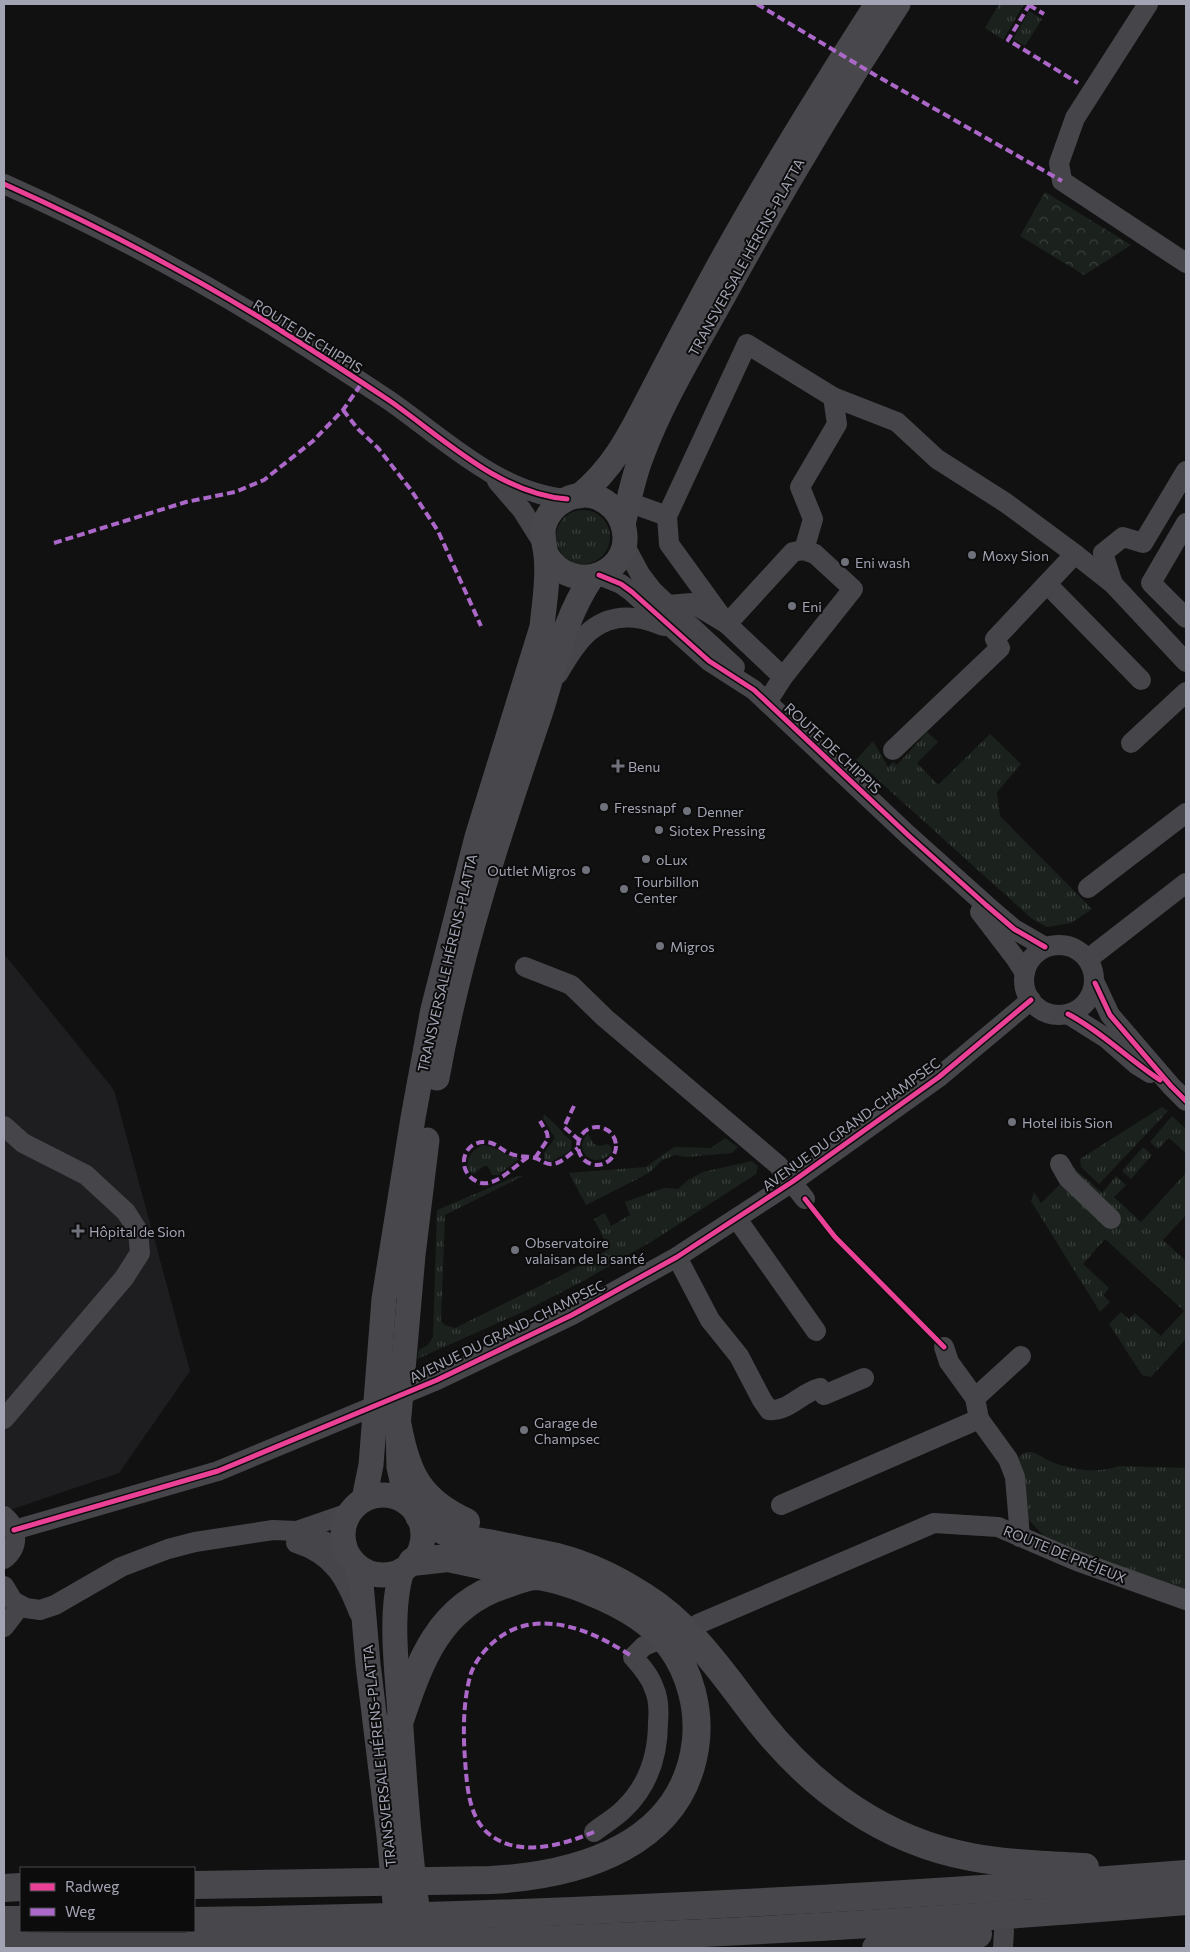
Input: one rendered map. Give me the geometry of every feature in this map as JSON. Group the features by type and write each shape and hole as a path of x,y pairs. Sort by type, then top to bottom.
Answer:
{"highway":[{"path":"195,1885 481,1880 538,1876 584,1865 611,1854 635,1840 654,1824 680,1791 694,1754 697,1731 695,1705 684,1670 665,1640 632,1612 537,1565 441,1508 428,1497 415,1480 406,1464 400,1442"},
{"path":"413,1510 458,1537 537,1565"},
{"path":"407,1567 448,1558 537,1565 580,1564 630,1587 662,1608 682,1626 717,1664 774,1739 804,1772 849,1807 886,1829 944,1850 994,1860 1035,1865 1186,1873"},
{"path":"400,1720 426,1652 455,1614 468,1602 486,1592 512,1582 537,1565"},
{"path":"195,1921 344,1919 649,1909 930,1893 1186,1873"},
{"path":"4,1888 20,1887"},
{"path":"876,1948 1004,1939 1176,1902"},
{"path":"4,1946 329,1946 659,1936 942,1920 1176,1902"},
{"path":"4,1920 20,1920"}],"main road":[{"name":"TRANSVERSALE HÉRENS-PLATTA","path":"573,498 607,470 628,440 682,334 751,208 819,94 877,4"},
{"name":"TRANSVERSALE HÉRENS-PLATTA","path":"625,523 634,476 643,452 698,341 766,217 839,96 898,4"},
{"path":"592,496 604,501 617,512 625,523 621,554 616,563 596,576 579,577 566,573 554,565 545,549 543,531 547,518 556,506 573,498 592,496"},
{"name":"TRANSVERSALE HÉRENS-PLATTA","path":"356,1506 368,1483 379,1351 391,1254 418,1084 433,1009 477,837 542,628 546,593 545,549"},
{"name":"TRANSVERSALE HÉRENS-PLATTA","path":"413,1510 399,1467 405,1341 425,1153 438,1068 479,898 547,693 564,631 578,597 596,576"},
{"path":"386,1494 413,1510 423,1530 423,1537 418,1554 407,1567 393,1574 376,1574 362,1569 352,1560 344,1546 343,1530 356,1506 377,1495 386,1494"},
{"name":"TRANSVERSALE HÉRENS-PLATTA","path":"352,1560 361,1583 365,1628 399,1836 423,1948"},
{"name":"TRANSVERSALE HÉRENS-PLATTA","path":"400,1948 400,1720 396,1597 407,1567"}],"street":[{"path":"1148,4 1075,118 1060,163 1062,181 1184,256"},
{"name":"ROUTE DE CHIPPIS","path":"4,184 140,251 270,324 366,385 486,470 538,495 573,498"},
{"path":"783,677 727,624 669,544 667,516 747,344 833,397 897,422 937,459 1006,502 1112,584 1186,662"},
{"path":"804,550 813,519 800,486 838,424 833,397"},
{"name":"ROUTE DE CHIPPIS","path":"486,470 522,510 545,549"},
{"path":"1112,584 1103,553 1123,537 1143,543 1186,471"},
{"path":"625,523 667,516"},
{"name":"ROUTE DE CHIPPIS","path":"625,523 647,583 668,605 742,674 760,696 942,866 1014,929 1045,947"},
{"path":"1186,523 1151,583 1186,618"},
{"path":"727,624 793,552 804,550 815,554 853,590 783,677 760,696"},
{"path":"893,750 1000,648 995,639 1075,554"},
{"name":"ROUTE DE CHIPPIS","path":"596,576 621,584 632,592 709,661 760,696"},
{"path":"1047,584 1141,680"},
{"path":"668,605 692,602 727,624"},
{"path":"547,693 587,631 598,624 610,619 632,617 671,628"},
{"path":"1131,743 1185,695"},
{"path":"1088,888 1186,813"},
{"name":"ROUTE DE CHIPPIS","path":"942,866 1006,944 1025,973"},
{"path":"1088,959 1186,883"},
{"path":"1095,983 1086,1003 1078,1010 1061,1015 1040,1009 1031,1000 1024,984 1025,973 1032,957 1045,947 1058,944 1069,945 1080,950 1092,966 1095,983 1110,1015 1186,1101"},
{"name":"AVENUE DU GRAND-CHAMPSEC","path":"525,968 571,985 605,1018 778,1165 792,1182"},
{"name":"AVENUE DU GRAND-CHAMPSEC","path":"9,1523 218,1471 437,1380 572,1315 677,1256 792,1182 939,1077 1031,1000"},
{"path":"1068,1014 1106,1038 1137,1065 1171,1086"},
{"path":"4,1126 23,1143 86,1175 93,1181 126,1212 138,1231 140,1253 124,1278 4,1419"},
{"path":"1060,1164 1068,1178 1111,1219"},
{"path":"792,1182 805,1199"},
{"path":"736,1219 816,1331"},
{"path":"677,1256 710,1320 739,1356 769,1410 778,1411 813,1389 820,1388 824,1396 864,1378"},
{"path":"944,1347 949,1362 975,1398 979,1419 1008,1460 1015,1477 1020,1537"},
{"path":"975,1398 1022,1356"},
{"path":"781,1505 979,1419"},
{"path":"298,1531 356,1506"},
{"path":"4,1559 11,1553 14,1546 9,1523"},
{"name":"ROUTE DE PRÉJEUX","path":"698,1624 934,1523 998,1527 1076,1561 1186,1600"},
{"path":"4,1586 8,1596 20,1606 33,1610 47,1608 99,1579 144,1558 194,1542 273,1530 298,1531 332,1544 352,1560"},
{"path":"258,1532 306,1547 324,1556 339,1571 350,1591 365,1628"},
{"path":"4,1627 20,1606"},
{"path":"594,1832 624,1809 631,1801 645,1781 654,1760 658,1738 658,1698 650,1680 633,1657 644,1646 654,1642"}],"shaded area":[{"name":"Hôpital de Sion","path":"4,954 114,1090 190,1371 119,1473 4,1512"}],"green space":[{"path":"999,4 1024,4 1003,40 985,28"},
{"path":"1029,11 1042,19 1025,46 1013,39"},
{"path":"1045,192 1131,245 1084,275 1020,236"},
{"path":"578,510 588,510 598,514 606,522 610,537 606,552 598,560 588,564 578,564 568,560 560,552 556,542 556,532 560,522 568,514"},
{"path":"927,732 938,742 917,763 938,785 990,734 1021,764 997,792 1000,816 1092,909 1071,923 1047,927 1031,918 856,760 873,741 888,767 893,762 897,765"},
{"path":"1162,1107 1168,1111 1099,1184 1081,1167 1080,1159"},
{"path":"544,1114 572,1141 571,1150 551,1162 544,1159 544,1153 555,1138 543,1118"},
{"path":"1172,1116 1186,1129 1186,1153 1169,1138 1158,1149 1150,1142"},
{"path":"588,1134 594,1144 599,1146 608,1144 612,1152 599,1160 587,1156 582,1146 583,1140"},
{"path":"725,1138 738,1147 732,1153 686,1157 675,1155 662,1160 649,1173 586,1205 569,1173 646,1167 674,1147 711,1148"},
{"path":"482,1145 492,1147 519,1159 498,1175 492,1175 488,1166 484,1166 474,1174 471,1173 467,1165 469,1157 474,1150"},
{"path":"1143,1147 1152,1155 1131,1179 1122,1171"},
{"path":"752,1161 758,1166 756,1174 654,1240 585,1280 527,1310 417,1359 419,1350 428,1345 433,1337 437,1210 517,1176 523,1176 445,1215 441,1321 445,1325 455,1328 606,1251 608,1247 594,1219 605,1213 611,1226 630,1215 625,1202 664,1188 678,1189 688,1180 703,1172"},
{"path":"1074,1168 1102,1193 1116,1176 1126,1185 1114,1197 1141,1222 1186,1173 1186,1215 1163,1240 1186,1261 1186,1339 1151,1377 1142,1375 1109,1324 1121,1312 1129,1319 1135,1313 1161,1336 1184,1311 1105,1239 1083,1264 1109,1288 1103,1295 1110,1302 1100,1312 1031,1201 1034,1192 1041,1203 1073,1172"},
{"path":"1030,1452 1060,1465 1086,1470 1103,1470 1119,1466 1186,1468 1186,1591 1094,1560 1044,1536 1025,1516 1018,1458 1023,1453"}],"marked path":[{"path":"757,4 875,75 1062,181"},
{"path":"1030,4 1008,40 1078,83"},
{"path":"1029,5 1044,14"},
{"path":"54,543 186,502 235,492 264,480 313,441 343,410 362,383"},
{"path":"343,410 358,429 378,448 411,490 438,531 481,626"},
{"path":"574,1106 564,1127 579,1140"},
{"path":"535,1158 548,1139 547,1133 540,1121"},
{"path":"597,1127 610,1133 616,1146 610,1159 597,1165 584,1159 578,1146 584,1133 597,1127"},
{"path":"528,1157 503,1176 489,1183 476,1181 466,1171 464,1164 464,1157 467,1151 477,1143 492,1143 512,1154 532,1157 550,1164 560,1162 578,1148"},
{"path":"594,1832 555,1845 527,1847 513,1846 501,1841 482,1827 470,1800 464,1749 465,1705 468,1683 475,1664 492,1643 512,1630 530,1625 548,1624 584,1631 618,1647 633,1657"}],"cycle path":[{"path":"4,184 140,250 240,305 390,401 473,462 496,476 542,495 567,499"},
{"path":"599,575 621,584 632,592 709,661 754,690 908,835 986,905 1014,929 1045,947"},
{"path":"1095,983 1110,1015 1186,1101"},
{"path":"14,1530 218,1471 437,1380 572,1315 677,1257 792,1182 939,1077 1031,1000"},
{"path":"1068,1014 1092,1029 1160,1080"},
{"path":"805,1199 835,1237 944,1347"}],"place":[{"name":"Moxy Sion","path":"972,555"},
{"name":"Eni wash","path":"845,562"},
{"name":"Eni","path":"792,606"},
{"name":"Benu","path":"618,766"},
{"name":"Fressnapf","path":"604,807"},
{"name":"Denner","path":"687,811"},
{"name":"Siotex Pressing","path":"659,830"},
{"name":"oLux","path":"646,859"},
{"name":"Outlet Migros","path":"586,870"},
{"name":"Tourbillon Center","path":"624,889"},
{"name":"Migros","path":"660,946"},
{"name":"Hotel ibis Sion","path":"1012,1122"},
{"name":"Hôpital de Sion","path":"78,1231"},
{"name":"Observatoire valaisan de la santé","path":"515,1250"},
{"name":"Garage de Champsec","path":"524,1430"}]}
